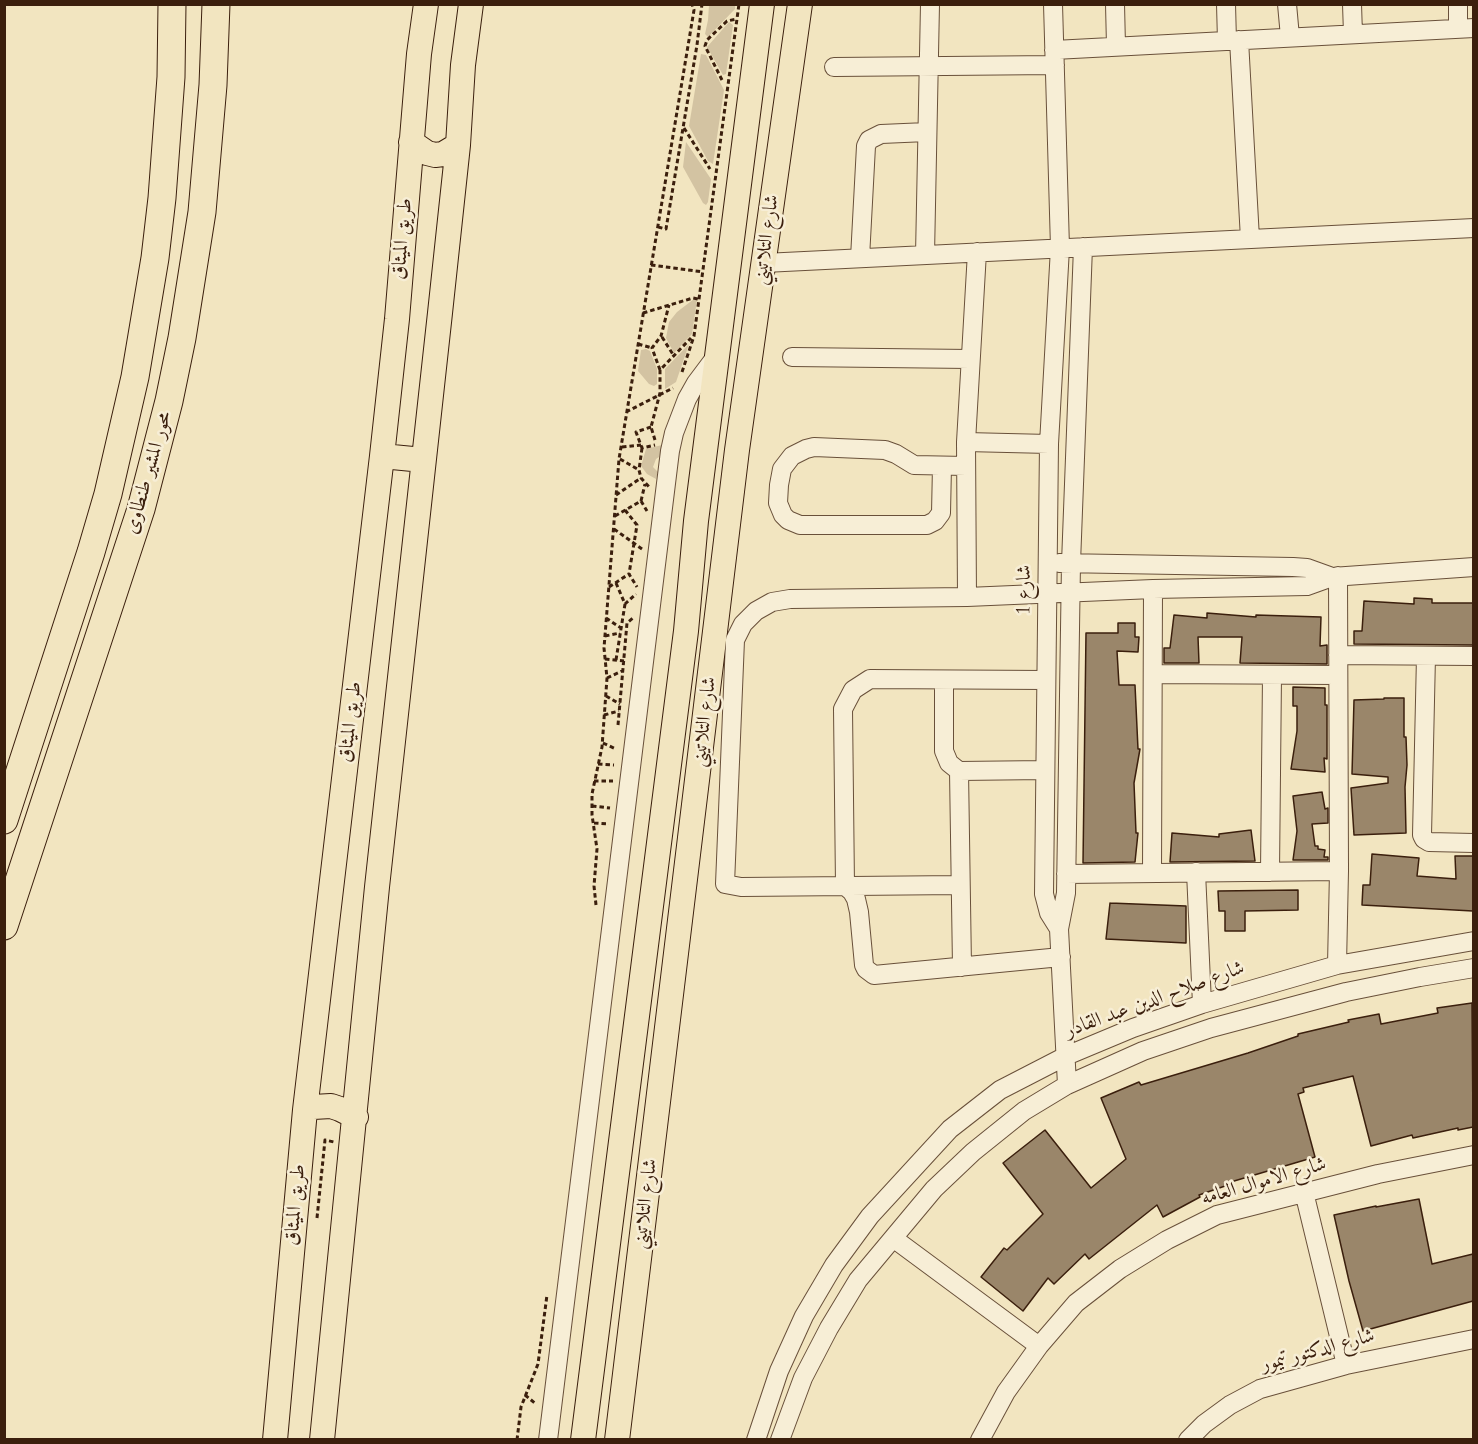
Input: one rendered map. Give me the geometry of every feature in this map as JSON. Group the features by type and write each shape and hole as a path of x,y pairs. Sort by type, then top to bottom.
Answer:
{"highway":[{"name":"محور المشير طنطاوى","path":"4,820 91,552 108,494 135,377 148,308 162,198 171,77 172,4"},
{"name":"محور المشير طنطاوى","path":"4,926 141,509 169,401 183,338 202,212 213,85 216,4"}],"main road":[{"name":"طريق الميثاق","path":"275,1440 305,1110 397,319 417,65 426,4"},
{"path":"322,1440 356,1118 377,887 458,145 471,4"},
{"name":"شارع التلاتيني","path":"583,1440 686,631 696,521 762,4"},
{"name":"شارع التلاتيني","path":"617,1440 737,450 800,4"},
{"path":"411,142 427,153 435,155 443,154 458,145"},
{"path":"382,456 423,460"},
{"path":"305,1110 331,1106 340,1108 356,1118"}],"street":[{"path":"925,255 930,4"},
{"name":"شارع 1","path":"1053,4 1059,248 1049,444 1044,894 1049,913 1059,929"},
{"path":"1115,4 1116,46"},
{"path":"1226,4 1233,40 1250,239"},
{"path":"1287,4 1290,37"},
{"path":"1352,4 1353,34"},
{"path":"834,67 929,65 1054,58 1116,46 1466,28 1458,4"},
{"path":"860,258 866,146 869,140 881,134 927,132"},
{"path":"764,263 1473,228"},
{"name":"شارع 1","path":"1067,1084 1059,929 1066,893 1070,593 1083,247"},
{"path":"967,597 966,442 977,252"},
{"path":"548,1440 670,451 680,416 696,383 718,353"},
{"path":"792,357 970,359"},
{"path":"966,442 1049,444"},
{"path":"942,466 941,513 935,521 927,525 800,525 783,515 778,503 778,485 782,469 792,456 814,447 885,450 914,465 966,466"},
{"path":"1048,564 1293,567 1307,568 1335,576"},
{"path":"960,885 741,887 725,884 735,640 743,624 756,611 772,602 790,599 967,597 1153,589 1307,586 1335,576 1473,567"},
{"path":"1335,576 1338,655 1339,871 1336,964"},
{"path":"1152,873 1153,589"},
{"path":"1338,655 1473,656"},
{"path":"1426,656 1422,835 1429,842 1473,843"},
{"path":"1153,674 1338,675"},
{"path":"1270,872 1272,675"},
{"path":"1046,680 870,679 853,690 846,699 843,709 845,886 852,892 859,912 864,965 869,973 878,976 1060,957"},
{"path":"944,680 944,751 949,763 959,771 1045,770"},
{"path":"959,771 962,967"},
{"path":"1066,874 1339,871"},
{"path":"1196,872 1202,1004"},
{"name":"شارع صلاح الدين عبد القادر","path":"756,1440 779,1371 804,1317 834,1264 870,1216 950,1129 1000,1090 1066,1056 1133,1028 1202,1004 1336,964 1473,940"},
{"path":"780,1440 803,1378 858,1280 934,1190 973,1152 1024,1111 1067,1084 1143,1051 1221,1025 1346,992 1473,968"},
{"name":"شارع الاموال العامه","path":"980,1440 1006,1392 1039,1346 1076,1302 1120,1269 1167,1240 1217,1215 1304,1192 1473,1155"},
{"path":"1304,1192 1346,1365"},
{"path":"893,1238 1039,1346"},
{"name":"شارع الدكتور تيمور","path":"1188,1440 1204,1424 1230,1405 1260,1389 1346,1365 1473,1339"}],"path":[{"path":"597,907 594,886 597,849 592,806 594,781 603,743 607,678 604,648 621,447 694,10 692,4"},
{"path":"681,377 694,336 739,4"},
{"path":"694,10 702,6"},
{"path":"657,227 666,229 702,6"},
{"path":"722,80 705,46 707,40 727,21 737,19"},
{"path":"697,45 705,46"},
{"path":"683,127 710,169"},
{"path":"651,265 703,272"},
{"path":"643,314 693,298 699,299"},
{"path":"652,348 661,336 669,305"},
{"path":"661,336 674,356"},
{"path":"660,370 694,336"},
{"path":"638,344 652,348"},
{"path":"621,447 657,444 651,427 660,393 660,370 652,348"},
{"path":"626,412 660,393 677,387 674,396"},
{"path":"657,406 663,411"},
{"path":"651,427 636,432 641,447 639,471 645,484 656,491 664,492"},
{"path":"620,459 639,471"},
{"path":"616,495 641,478"},
{"path":"645,484 641,501 651,516"},
{"path":"615,516 641,501"},
{"path":"625,510 637,525 629,574 639,591 625,604"},
{"path":"637,525 644,521"},
{"path":"614,530 648,552"},
{"path":"609,587 629,574"},
{"path":"616,583 625,604 616,660"},
{"path":"606,618 621,628"},
{"path":"605,636 621,633"},
{"path":"605,658 624,661"},
{"path":"607,678 623,671"},
{"path":"606,696 620,704"},
{"path":"604,715 619,711"},
{"path":"603,743 616,749"},
{"path":"598,764 614,765"},
{"path":"594,781 613,781"},
{"path":"592,806 610,808"},
{"path":"316,1221 325,1140 353,1146"},
{"path":"518,1440 521,1407 538,1364 548,1293"}],"shaded area":[{"path":"709,5 735,5 735,9 708,37 705,34"},
{"path":"729,22 733,25 726,74 723,75 707,47"},
{"path":"701,54 706,55 724,90 713,164 708,161 689,126"},
{"path":"686,142 711,179 706,205 683,167"},
{"path":"694,299 697,300 692,334 674,353 666,338 669,322 677,312"},
{"path":"689,344 676,382 665,389 665,369"},
{"path":"641,350 650,351 657,369 657,384 654,386 649,384 638,371"},
{"path":"662,445 653,467 658,472 656,479 647,474 641,466 646,449"}],"building":[{"path":"1414,598 1432,599 1432,603 1473,603 1473,645 1354,644 1354,631 1362,631 1364,601 1414,604"},
{"path":"1207,613 1256,617 1256,615 1321,617 1320,646 1327,645 1327,664 1240,663 1242,637 1198,637 1199,663 1164,663 1164,648 1170,648 1174,615 1207,618"},
{"path":"1118,623 1135,623 1135,637 1139,637 1138,652 1117,651 1119,685 1135,685 1138,749 1140,749 1134,783 1136,833 1138,833 1135,862 1083,863 1086,633 1118,633"},
{"path":"1293,687 1325,688 1327,759 1324,758 1325,772 1291,769 1297,731 1297,706 1293,706"},
{"path":"1404,698 1407,765 1406,833 1354,835 1351,788 1388,783 1388,777 1352,774 1354,700"},
{"path":"1322,792 1325,809 1328,808 1328,823 1312,824 1315,846 1325,850 1324,857 1328,857 1328,860 1293,860 1297,831 1293,796"},
{"path":"1251,830 1255,861 1170,862 1172,833 1219,837 1219,834"},
{"path":"1372,854 1419,858 1417,876 1456,879 1455,856 1473,856 1473,911 1362,905 1363,885 1370,885"},
{"path":"1298,890 1298,910 1245,911 1245,931 1225,931 1225,911 1219,911 1218,891"},
{"path":"1110,903 1186,906 1186,943 1106,939"},
{"path":"1472,1003 1473,1127 1413,1138 1412,1135 1371,1146 1353,1076 1303,1088 1304,1092 1298,1094 1315,1157 1224,1184 1225,1186 1199,1195 1200,1197 1163,1217 1157,1205 1089,1259 1085,1254 1054,1284 1048,1278 1023,1311 981,1277 1004,1248 1007,1250 1043,1214 1003,1163 1045,1130 1091,1188 1126,1159 1101,1098 1139,1082 1141,1085 1248,1053 1298,1036 1298,1034 1349,1022 1348,1020 1379,1014 1381,1024 1438,1013 1437,1008"},
{"path":"1419,1199 1432,1264 1473,1254 1473,1301 1363,1331 1334,1215"}]}
